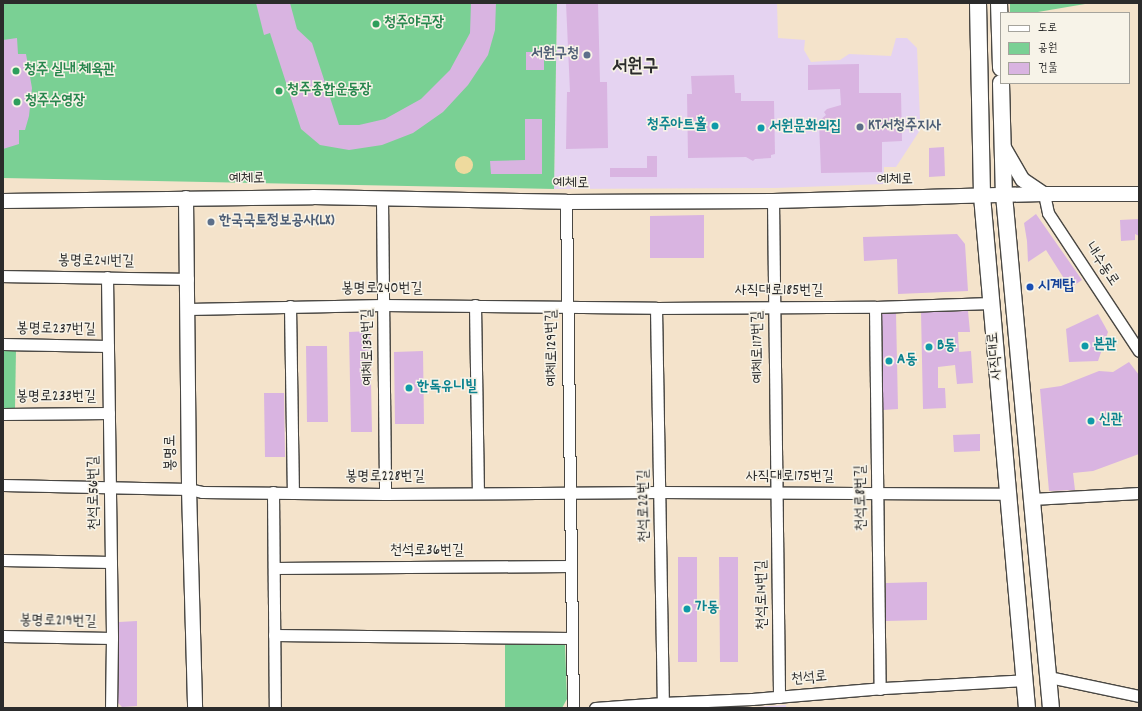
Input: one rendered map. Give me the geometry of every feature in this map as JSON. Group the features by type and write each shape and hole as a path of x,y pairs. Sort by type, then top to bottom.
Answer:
{"main road":[{"name":"사직대로","path":"978,3 982,196 1028,708"},
{"path":"999,3 1000,36"},
{"name":"사직대로","path":"1001,84 1004,195 1051,708"}],"street":[{"path":"1003,146 1023,180 1044,194"},
{"name":"예체로","path":"3,201 313,197 566,202 773,201 1044,194 1139,194"},
{"name":"내수동로","path":"1044,194 1048,214 1139,351"},
{"name":"봉명로","path":"186,198 189,489 195,708"},
{"name":"예체로139번길","path":"382,199 385,494"},
{"name":"예체로117번길","path":"773,201 773,306 777,493"},
{"name":"예체로129번길","path":"566,202 573,708"},
{"name":"봉명로241번길","path":"3,276 188,279"},
{"name":"천석로56번길","path":"107,278 112,638 111,708"},
{"name":"봉명로240번길","path":"188,309 383,304 567,306"},
{"name":"사직대로185번길","path":"567,306 656,308 773,306 874,308 992,304"},
{"path":"475,305 478,493"},
{"path":"290,306 293,492"},
{"name":"천석로22번길","path":"656,308 663,703"},
{"name":"천석로8번길","path":"874,308 880,689"},
{"name":"봉명로237번길","path":"3,344 108,346"},
{"name":"봉명로233번길","path":"3,414 109,413"},
{"name":"봉명로228번길","path":"3,485 110,486 189,489 202,492 385,494 571,493"},
{"path":"273,492 275,708"},
{"name":"사직대로175번길","path":"571,493 660,492 1008,494"},
{"name":"천석로14번길","path":"777,493 779,697"},
{"path":"1032,499 1139,493"},
{"path":"3,560 111,562"},
{"name":"천석로36번길","path":"274,568 570,566"},
{"path":"274,635 503,636 571,638"},
{"name":"봉명로219번길","path":"3,636 112,638"},
{"path":"1049,677 1139,696"},
{"name":"천석로","path":"595,708 1025,680"}],"shaded area":[{"path":"557,3 777,3 778,38 805,40 804,50 811,62 840,60 849,54 891,56 896,38 907,38 917,48 920,119 924,124 896,167 884,167 884,184 776,188 554,189"},
{"path":"786,705 786,708 741,708"}],"green space":[{"name":"청주종합운동장","path":"3,3 557,3 554,189 3,178"},
{"path":"1010,3 1091,3 1038,12 1010,12"},
{"path":"3,349 16,349 15,409 3,409"},
{"path":"505,640 557,641 565,645 567,699 562,708 505,707"}],"sand":[{"path":"460,156 468,156 473,161 471,172 468,174 460,174 455,169 455,161"}],"building":[{"path":"256,3 290,3 297,29 312,43 339,125 359,125 385,119 421,99 450,70 470,33 471,3 496,3 495,30 488,55 468,85 443,112 413,133 382,145 349,150 320,145 301,129 270,33 264,35"},
{"path":"566,3 598,3 600,82 607,82 608,148 566,149 567,92 570,92"},
{"name":"청주 실내 체육관","path":"17,38 18,54 26,54 32,88 29,116 25,130 19,130 19,144 3,149 3,40"},
{"path":"526,52 544,52 544,70 526,70"},
{"name":"KT서청주지사","path":"859,64 859,93 901,93 902,141 882,142 882,172 821,173 819,121 826,115 824,112 827,109 841,105 840,89 808,90 808,65"},
{"name":"청주아트홀","path":"734,75 735,93 741,93 741,101 774,101 775,154 771,155 771,158 755,159 753,161 746,157 688,158 687,94 692,94 691,76"},
{"path":"525,119 542,119 542,174 491,174 490,161 525,160"},
{"path":"944,147 945,176 929,177 929,148"},
{"path":"647,156 657,156 657,177 610,177 610,168 647,168"},
{"path":"1036,214 1082,280 1070,288 1046,250 1028,262 1024,223"},
{"path":"704,215 704,258 650,258 650,216"},
{"path":"1139,219 1139,236 1135,234 1135,240 1121,241 1120,220"},
{"path":"957,234 965,244 968,291 898,294 897,259 864,261 863,237"},
{"path":"968,311 970,332 958,332 959,352 971,351 973,383 957,384 955,365 938,367 938,388 945,388 946,408 923,409 921,312"},
{"name":"A동","path":"896,313 898,409 883,410 882,314"},
{"name":"본관","path":"1098,314 1108,332 1098,361 1069,362 1066,329"},
{"path":"370,331 372,432 351,432 349,332"},
{"path":"306,346 327,346 328,422 307,422"},
{"name":"한독유니빌","path":"423,351 424,424 395,424 394,352"},
{"name":"신관","path":"1129,362 1139,375 1139,454 1093,471 1073,473 1075,490 1049,491 1040,389 1061,386 1099,371 1113,372"},
{"path":"264,393 284,393 285,457 265,457"},
{"path":"980,434 980,451 954,452 953,435"},
{"name":"가동","path":"678,557 697,557 697,662 678,662"},
{"path":"719,557 738,557 738,662 720,662"},
{"path":"927,582 927,620 886,621 886,583"},
{"path":"137,621 137,706 122,707 118,703 119,622"}],"place":[{"name":"청주야구장","path":"376,24"},
{"name":"서원구청","path":"587,55"},
{"name":"청주 실내 체육관","path":"16,71"},
{"name":"청주종합운동장","path":"279,91"},
{"name":"청주수영장","path":"17,102"},
{"name":"청주아트홀","path":"715,126"},
{"name":"KT서청주지사","path":"860,127"},
{"name":"서원문화의집","path":"761,128"},
{"name":"한국국토정보공사(LX)","path":"211,222"},
{"name":"시계탑","path":"1030,287"},
{"name":"본관","path":"1085,346"},
{"name":"B동","path":"929,347"},
{"name":"A동","path":"889,361"},
{"name":"한독유니빌","path":"409,388"},
{"name":"신관","path":"1091,421"},
{"name":"가동","path":"687,609"}],"district":[{"name":"서원구","path":"635,68"}]}
